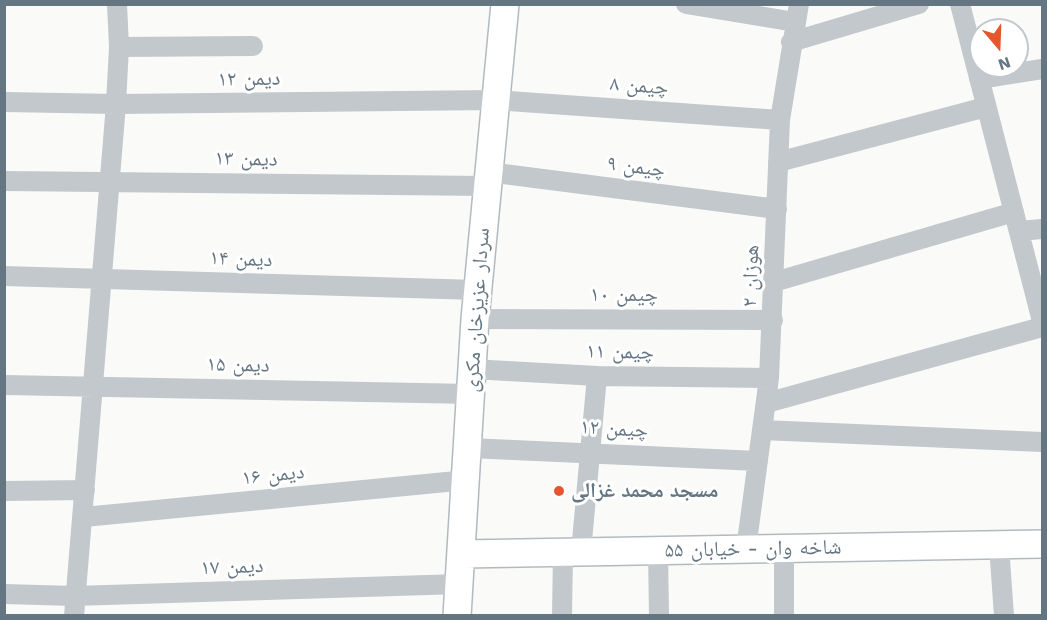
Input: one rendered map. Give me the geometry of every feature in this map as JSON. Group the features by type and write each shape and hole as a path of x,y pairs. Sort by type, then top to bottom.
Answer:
{"street":[{"path":"74,615 74,596 84,517 116,104 119,47 117,4"},
{"name":"سردار عزیزخان مکری","path":"457,615 463,554 477,290 505,4"},
{"path":"686,4 797,14"},
{"path":"791,42 919,4"},
{"path":"960,4 1042,321"},
{"name":"هوزان ۲","path":"746,549 769,378 780,120 797,14"},
{"path":"119,47 253,46"},
{"path":"979,79 1042,69"},
{"name":"دیمن ۱۲","path":"4,102 116,104 494,100"},
{"name":"چیمن ۸","path":"494,100 780,120"},
{"path":"778,162 986,107"},
{"name":"دیمن ۱۳","path":"4,181 488,179"},
{"name":"چیمن ۹","path":"488,179 777,209"},
{"path":"774,282 1017,222 1042,229"},
{"name":"دیمن ۱۴","path":"4,276 477,290"},
{"name":"چیمن ۱۰","path":"475,319 773,320"},
{"path":"766,403 1042,327"},
{"path":"562,615 590,452 597,376"},
{"name":"چیمن ۱۱","path":"471,382 597,376 769,378"},
{"name":"دیمن ۱۵","path":"4,385 471,382"},
{"path":"762,430 1042,442"},
{"name":"چیمن ۱۲","path":"469,448 758,461"},
{"name":"دیمن ۱۶","path":"84,517 467,480"},
{"path":"4,491 85,490"},
{"path":"999,544 1004,615"},
{"name":"شاخه وان - خیابان ۵۵","path":"463,554 1042,544"},
{"path":"784,549 784,615"},
{"path":"657,551 659,615"},
{"name":"دیمن ۱۷","path":"4,594 74,596 460,584"}],"place":[{"name":"مسجد محمد غزالی","path":"559,491"}]}
